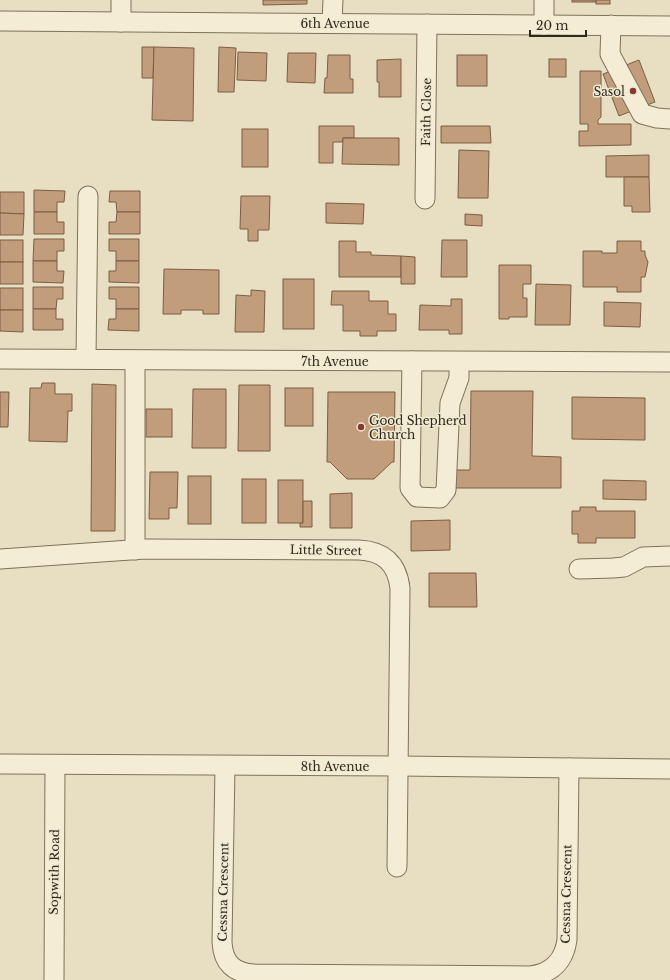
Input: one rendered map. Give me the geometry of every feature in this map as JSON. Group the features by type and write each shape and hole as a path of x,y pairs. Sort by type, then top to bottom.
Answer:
{"street":[{"path":"121,0 121,22"},
{"path":"332,0 332,23"},
{"path":"544,0 544,25"},
{"name":"6th Avenue","path":"0,21 670,26"},
{"name":"Faith Close","path":"425,199 427,24"},
{"path":"611,25 610,54 642,114 670,119"},
{"path":"86,359 88,196"},
{"name":"7th Avenue","path":"0,359 670,362"},
{"path":"135,360 135,550"},
{"path":"412,361 410,488 418,497 440,498 446,490 450,403 459,378 459,362"},
{"name":"Little Street","path":"0,560 135,550 248,549 368,550 385,558 396,571 400,588 396,867"},
{"path":"579,569 624,567 643,557 670,556"},
{"name":"8th Avenue","path":"0,764 670,769"},
{"name":"Sopwith Road","path":"54,980 55,764"},
{"name":"Cessna Crescent","path":"225,766 222,950 225,958 237,970 254,974 523,976 546,973 558,963 566,948 569,768"}],"building":[{"path":"263,0 307,0 307,4 263,5"},
{"path":"572,0 596,0 596,2 572,2"},
{"path":"596,0 610,0 610,4 596,4"},
{"path":"142,47 154,47 153,78 142,78"},
{"path":"154,47 194,48 193,121 152,120"},
{"path":"219,47 236,48 234,92 218,92"},
{"path":"238,52 267,53 266,81 237,80"},
{"path":"288,53 316,53 315,83 287,82"},
{"path":"328,55 350,55 350,79 353,79 353,93 324,93 325,78 327,78"},
{"path":"457,55 487,55 487,86 457,86"},
{"path":"401,59 401,97 379,97 377,60"},
{"path":"549,59 566,59 566,77 549,77"},
{"path":"639,60 655,102 619,116 603,74"},
{"path":"580,71 601,71 601,117 598,120 598,124 631,124 631,145 579,146 579,131 588,131 588,124 580,124"},
{"path":"319,126 354,126 354,138 343,138 342,142 333,142 333,163 319,163"},
{"path":"441,126 490,126 491,143 441,143"},
{"path":"242,129 268,129 268,167 242,167"},
{"path":"343,138 399,138 399,165 342,164"},
{"path":"459,150 489,151 488,198 458,198"},
{"path":"649,155 649,177 606,177 606,156"},
{"path":"624,177 649,177 650,212 632,212 632,206 624,206"},
{"path":"34,190 65,191 64,202 57,202 57,212 34,212"},
{"path":"110,191 140,191 140,212 117,212 116,202 109,202"},
{"path":"0,192 24,192 24,214 0,213"},
{"path":"241,196 270,196 269,230 258,230 258,241 248,241 248,229 240,229"},
{"path":"326,203 364,204 363,224 326,223"},
{"path":"34,212 57,212 57,222 64,222 64,234 34,234"},
{"path":"117,212 140,212 140,234 109,234 109,222 116,222"},
{"path":"0,213 24,214 23,235 0,235"},
{"path":"465,214 482,215 482,226 465,225"},
{"path":"34,239 64,239 64,251 57,251 57,261 33,261"},
{"path":"109,239 139,239 139,261 116,261 116,251 109,251"},
{"path":"0,240 23,240 23,262 0,262"},
{"path":"442,240 467,240 467,277 441,277"},
{"path":"339,241 356,241 356,252 371,252 371,255 401,256 401,277 339,277"},
{"path":"617,241 641,241 641,251 645,251 648,262 645,277 641,277 641,292 617,292 617,287 583,287 583,251 617,253"},
{"path":"401,256 415,257 415,284 401,284"},
{"path":"33,261 57,261 57,271 64,271 63,283 33,282"},
{"path":"116,261 139,261 139,283 109,282 109,271 116,271"},
{"path":"0,262 23,262 23,284 0,284"},
{"path":"499,265 531,265 531,284 523,284 523,298 527,298 527,317 509,317 509,319 499,319"},
{"path":"164,269 219,270 219,314 203,314 203,310 181,310 181,314 163,314"},
{"path":"283,279 314,279 314,329 283,329"},
{"path":"536,284 571,285 570,325 535,325"},
{"path":"33,287 63,287 63,299 57,299 56,309 33,309"},
{"path":"109,287 139,287 139,309 116,309 116,299 109,299"},
{"path":"0,288 23,288 23,310 0,310"},
{"path":"251,290 265,291 264,332 235,332 236,295 251,296"},
{"path":"332,291 369,291 369,301 388,301 388,314 396,314 396,331 377,331 377,336 360,336 360,331 343,331 343,305 331,305"},
{"path":"451,299 462,299 462,334 449,334 449,330 419,330 420,305 451,306"},
{"path":"604,302 641,303 640,327 604,326"},
{"path":"33,309 56,309 56,319 63,319 63,330 33,330"},
{"path":"116,309 139,309 139,331 108,330 109,319 116,319"},
{"path":"0,310 23,310 23,332 0,331"},
{"path":"42,383 55,383 55,394 72,394 72,411 68,411 67,442 29,441 30,388 41,388"},
{"path":"92,384 116,385 115,531 91,531"},
{"path":"239,385 270,385 270,451 238,451"},
{"path":"285,388 313,388 313,426 285,426"},
{"path":"193,389 226,389 226,448 192,448"},
{"path":"471,391 533,391 532,456 561,457 561,488 453,488 453,470 470,470"},
{"path":"0,392 9,392 8,427 0,427"},
{"name":"Good Shepherd Church","path":"328,392 395,392 394,462 392,462 374,479 347,479 330,462 327,462"},
{"path":"572,397 645,398 645,440 572,439"},
{"path":"146,409 172,409 172,437 146,437"},
{"path":"150,472 178,472 177,508 169,508 169,519 149,519"},
{"path":"188,476 211,476 211,524 188,524"},
{"path":"242,479 266,479 266,523 242,523"},
{"path":"278,480 303,480 303,523 278,523"},
{"path":"603,480 646,481 646,500 603,499"},
{"path":"352,493 352,528 330,528 330,494"},
{"path":"303,501 312,501 312,527 300,527 300,523 303,523"},
{"path":"580,507 596,507 596,511 635,511 635,538 596,538 596,543 578,543 578,534 572,534 572,511 580,511"},
{"path":"450,520 450,550 411,551 411,521"},
{"path":"429,573 476,573 477,607 429,607"}],"place":[{"name":"Sasol","path":"633,91"},
{"name":"Good Shepherd Church","path":"361,427"}]}
